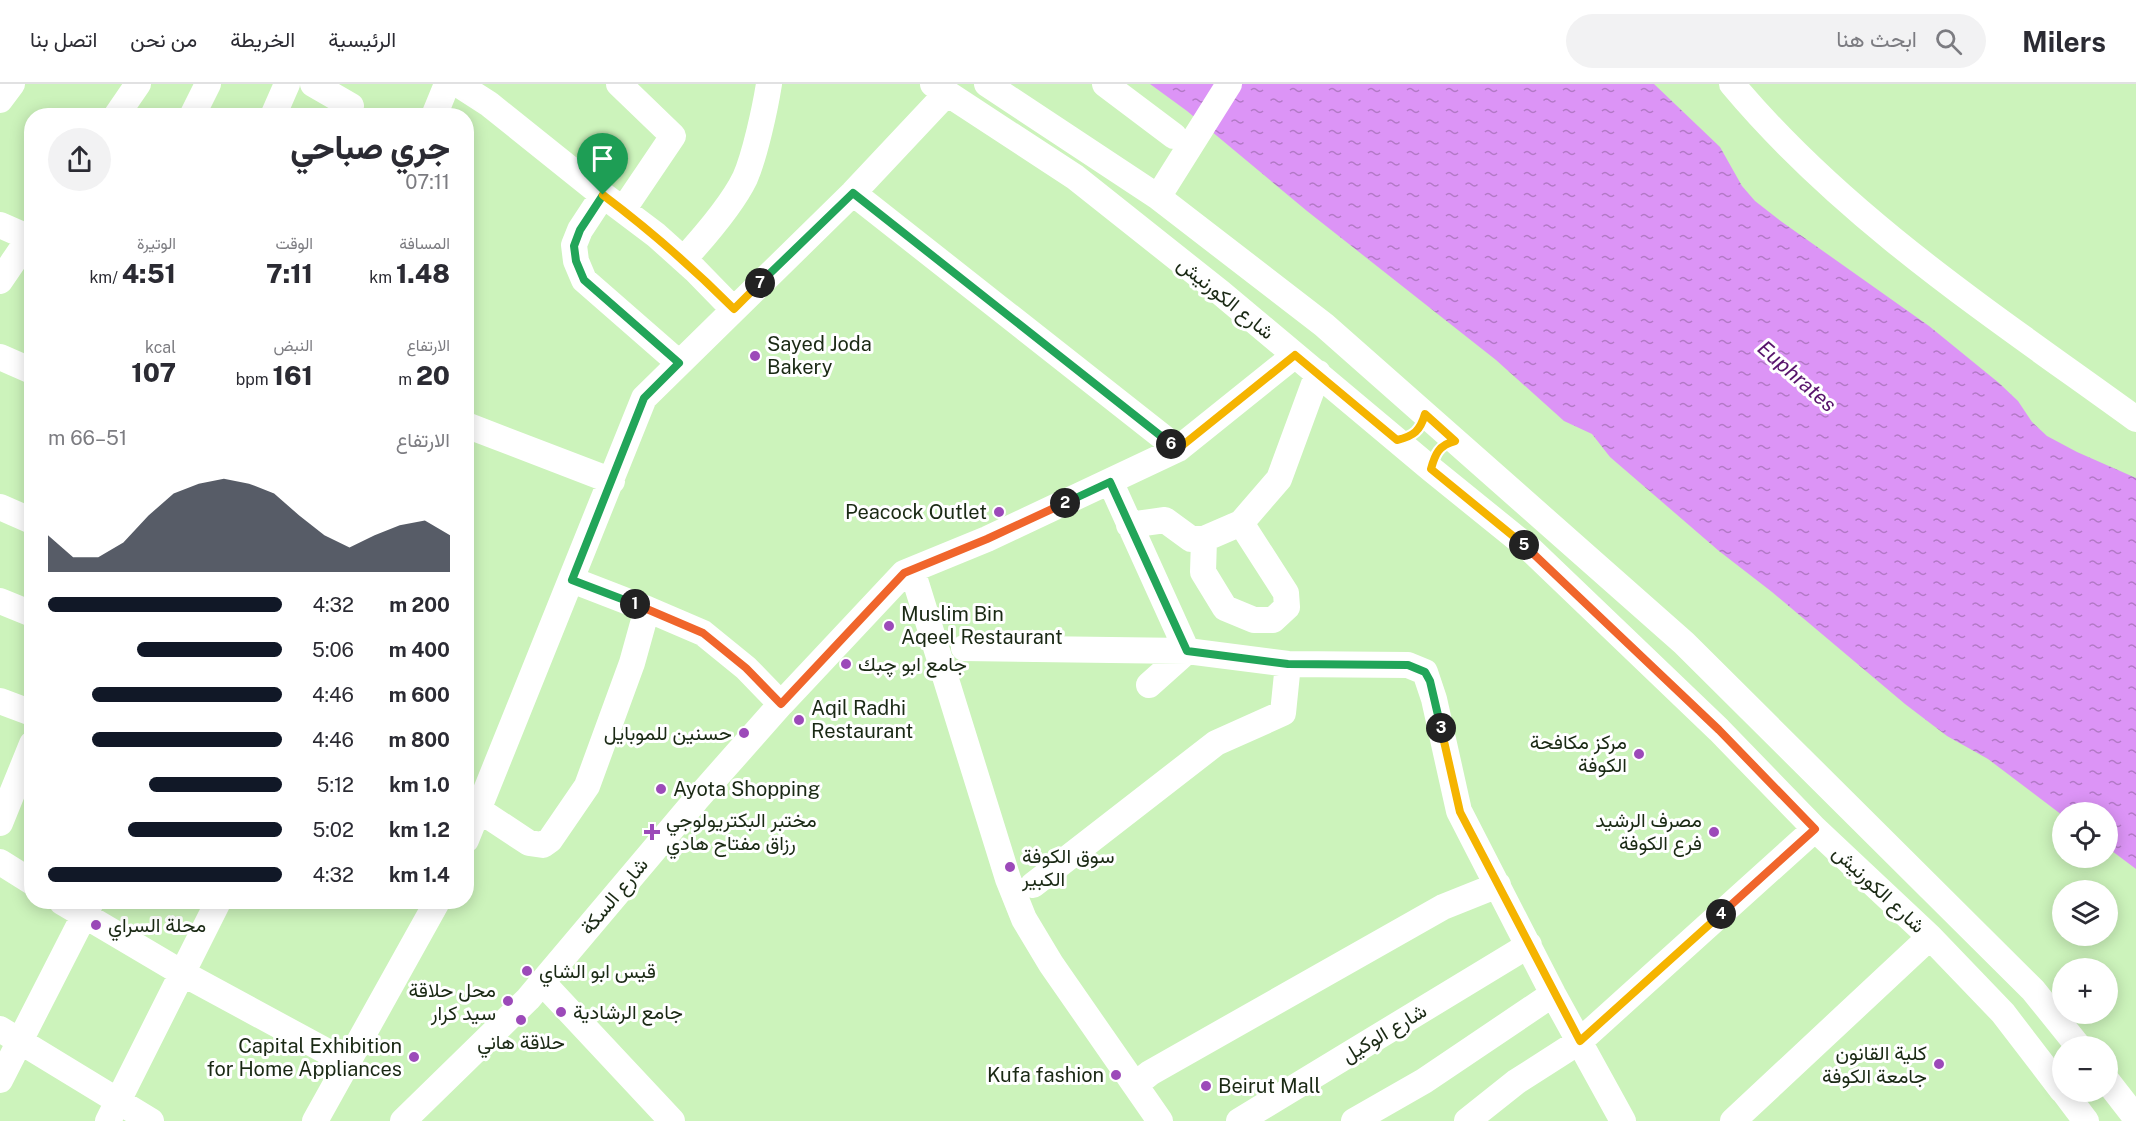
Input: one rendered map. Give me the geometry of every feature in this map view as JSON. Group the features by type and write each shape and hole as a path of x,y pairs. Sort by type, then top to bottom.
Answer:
{"street":[{"path":"0,100 12,84"},
{"path":"122,108 138,84"},
{"path":"196,108 208,84"},
{"path":"276,108 287,84"},
{"path":"314,84 351,106"},
{"path":"437,108 447,84"},
{"path":"458,84 489,104 656,235 684,259 734,309"},
{"path":"619,84 673,136 613,202 580,230 574,246 576,261 584,280 679,363"},
{"path":"684,259 701,241 745,178 769,84"},
{"name":"شارع الكورنيش","path":"987,84 1158,197 1324,325 1684,643 2033,990 2052,1012"},
{"path":"1105,84 1185,137"},
{"path":"1158,197 1185,137 1229,84"},
{"path":"1732,84 1794,152 1860,214 1931,270 2136,419"},
{"path":"474,822 644,398 853,193 940,89"},
{"name":"شارع الكورنيش","path":"940,89 1075,177 1221,293 1531,550 1719,730 1815,829 1930,937 2003,1013 2052,1076"},
{"path":"853,193 1178,449"},
{"path":"0,225 24,234"},
{"path":"0,281 24,247"},
{"name":"شارع السكة","path":"403,1121 528,999 696,800 781,704 904,573 987,539 1178,449 1295,355"},
{"path":"0,357 24,368"},
{"path":"1129,525 1165,520 1191,539 1204,539 1241,523 1279,478 1318,373"},
{"path":"1397,440 1409,438 1416,433 1421,427 1425,414"},
{"path":"474,427 612,482"},
{"path":"1431,469 1439,449 1455,441"},
{"path":"1110,482 1187,651"},
{"path":"0,507 24,518"},
{"path":"1204,539 1203,572 1225,608 1254,620 1273,620 1287,608 1286,593 1241,523"},
{"path":"912,570 1008,879 1024,919 1051,963 1160,1121"},
{"path":"572,580 703,633 746,668 781,704"},
{"path":"0,601 24,611"},
{"path":"479,810 529,843 543,845 550,840 587,786 632,663 647,609"},
{"path":"964,648 1187,651 1288,664 1408,665 1425,672 1434,699 1460,812 1553,994 1580,1041 1615,1118"},
{"path":"1149,685 1187,651"},
{"path":"1033,885 1216,743 1283,713 1288,664"},
{"path":"0,700 24,710"},
{"path":"0,823 24,764"},
{"path":"1467,1121 1516,1082 1580,1041 1815,829"},
{"path":"0,862 24,877"},
{"path":"1136,1085 1160,1068 1443,907 1498,885"},
{"path":"0,1080 10,1034 87,909"},
{"path":"89,909 182,973 348,1063"},
{"path":"113,1111 214,909"},
{"path":"315,1121 433,909"},
{"path":"1732,1121 1930,937"},
{"name":"شارع الوكيل","path":"1239,1121 1529,945"},
{"path":"542,982 672,1121"},
{"path":"2003,1013 2017,1009 2029,1001 2033,990"},
{"path":"1354,1121 1424,1081 1553,994"},
{"path":"2032,1049 2043,1029 2052,1020"},
{"name":"شارع الكورنيش","path":"2062,1024 2071,1036"},
{"path":"10,1034 113,1111 151,1121"},
{"path":"2118,1095 2136,1118"},
{"name":"شارع الكورنيش","path":"2071,1102 2086,1121"}],"water":[{"name":"Euphrates","path":"1150,84 1654,84 1720,147 1742,186 1755,201 1929,326 1999,383 2018,401 2032,422 2047,436 2136,478 2136,869 2118,856 2118,802 2052,802 2052,807 1988,759 1947,736 1719,551 1610,457 1592,434 1564,421 1496,360 1307,211 1187,111"}],"place":[{"name":"Sayed Joda Bakery","path":"755,356"},
{"name":"Peacock Outlet","path":"999,512"},
{"name":"Muslim Bin Aqeel Restaurant","path":"889,626"},
{"name":"جامع ابو چبك","path":"846,664"},
{"name":"Aqil Radhi Restaurant","path":"799,720"},
{"name":"حسنين للموبايل","path":"744,733"},
{"name":"مركز مكافحة الكوفة","path":"1639,754"},
{"name":"Ayota Shopping","path":"661,789"},
{"name":"مختبر البكتريولوجي رزاق مفتاح هادي","path":"652,832"},
{"name":"مصرف الرشيد فرع الكوفة","path":"1714,832"},
{"name":"سوق الكوفة الكبير","path":"1010,867"},
{"name":"محلة السراي","path":"96,925"},
{"name":"قيس ابو الشاي","path":"527,971"},
{"name":"محل حلاقة سيد كرار","path":"508,1001"},
{"name":"جامع الرشادية","path":"561,1012"},
{"name":"حلاقة هاني","path":"521,1020"},
{"name":"Capital Exhibition for Home Appliances","path":"414,1057"},
{"name":"كلية القانون جامعة الكوفة","path":"1939,1064"},
{"name":"Kufa fashion","path":"1116,1075"},
{"name":"Beirut Mall","path":"1206,1086"}],"route":[{"path":"853,193 1178,449 1295,355 1397,440 1409,438 1416,433 1421,427 1425,414 1455,441 1439,449 1431,469 1531,550 1719,730 1815,829 1580,1041 1553,994 1460,812 1430,681 1425,672 1408,665 1288,664 1187,651 1110,482 987,539 904,573 781,704 746,668 703,633 572,580 644,398 679,363 584,280 576,261 574,246 580,230 603,195 656,235 734,309 853,193"}]}
